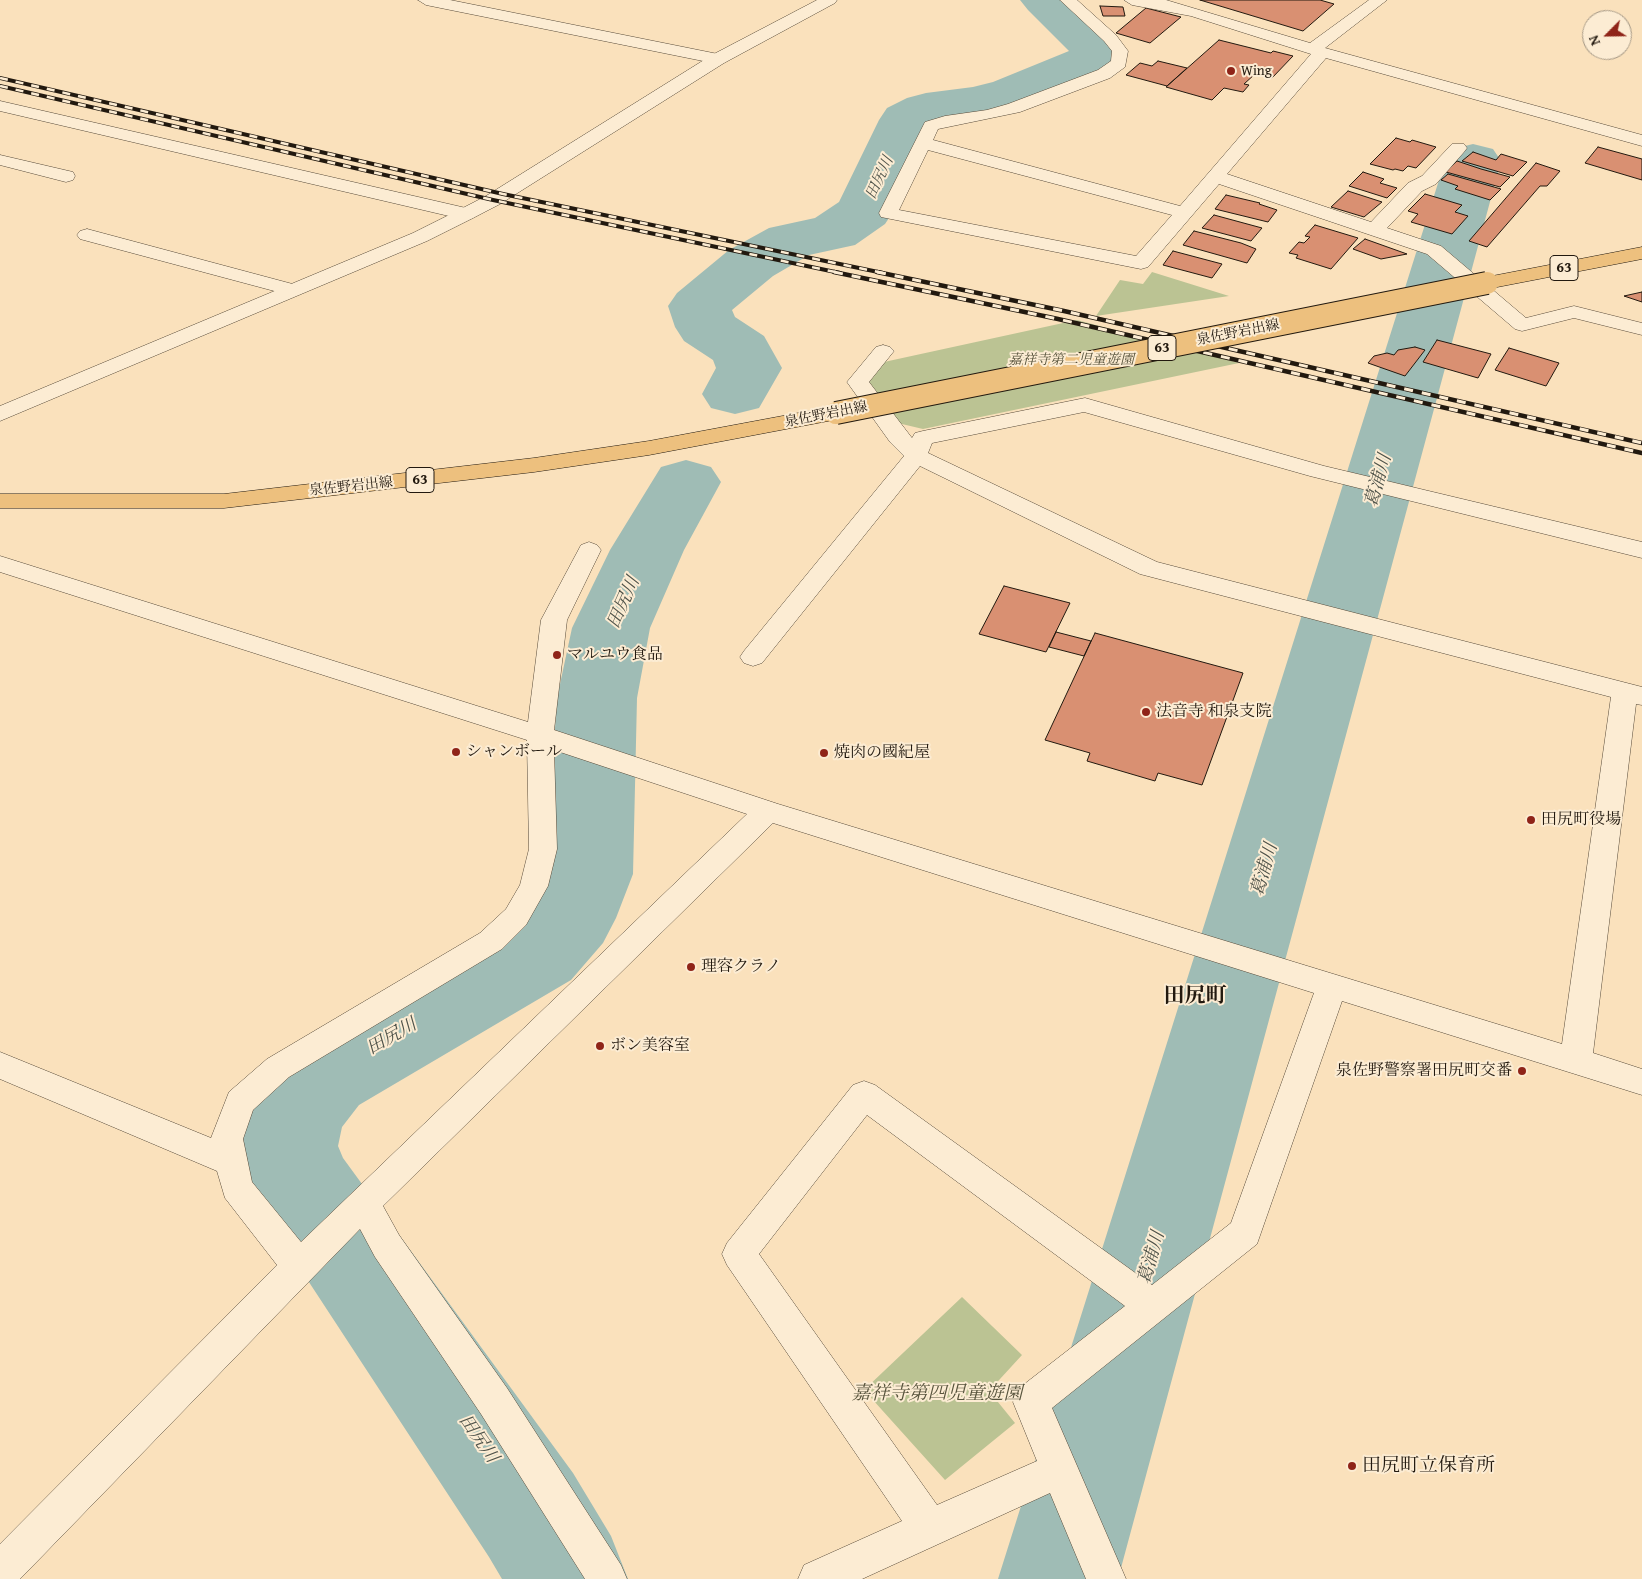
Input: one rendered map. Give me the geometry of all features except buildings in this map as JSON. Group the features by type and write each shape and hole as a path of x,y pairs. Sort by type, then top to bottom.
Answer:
{"main road":[{"name":"泉佐野岩出線","path":"0,501 224,501 553,463 649,448 836,413 1642,253"}],"street":[{"path":"426,0 718,59"},
{"path":"2,412 420,237 503,194 718,59 829,0"},
{"path":"1068,0 1110,38 1120,51 1119,63 1104,74 1014,108 988,115 945,121 931,126 888,213 1141,263 1217,177 1318,50 1379,0"},
{"path":"1132,0 1166,5 1197,13 1318,50 1642,141"},
{"path":"0,106 466,214"},
{"path":"923,143 1186,213"},
{"path":"1374,230 1415,187 1429,180 1458,148"},
{"path":"0,160 66,176"},
{"path":"1217,177 1434,250 1522,325 1574,312 1642,329"},
{"path":"87,234 294,290"},
{"path":"883,351 858,382 898,437 916,456 1149,568 1633,694 1576,1060"},
{"path":"754,657 916,456 924,438 1085,405 1318,471 1642,550"},
{"path":"299,1266 237,1188 226,1139 240,1102 278,1068 491,941 516,917 534,886 543,849 540,735 554,620 589,550"},
{"path":"0,564 540,735 768,811 1642,1082"},
{"path":"0,1572 299,1266 768,811"},
{"path":"1106,1579 1031,1402 1246,1233 1332,985"},
{"path":"0,1065 232,1162"},
{"path":"930,1528 739,1254 864,1095 1153,1306"},
{"path":"364,1204 387,1246 494,1401 608,1579"},
{"path":"818,1579 1059,1470"}],"green space":[{"path":"1152,272 1229,296 1096,316 1120,280 1143,284"},
{"name":"嘉祥寺第二児童遊園","path":"1077,320 1239,363 923,429 885,420 861,384 884,362"},
{"name":"嘉祥寺第四児童遊園","path":"962,1297 1022,1355 989,1391 1015,1423 945,1480 864,1390"}],"waterway":[{"name":"田尻川","path":"735,394 749,368 741,350 707,327 699,306 751,263 790,241 834,232 864,212 906,120 926,109 977,103 1012,93 1088,62 1097,48 1045,0"},
{"name":"葛浦川","path":"1058,1579 1473,161"},
{"name":"田尻川","path":"568,1579 531,1515 303,1186 287,1146 296,1111 324,1076 538,954 571,918 589,874 597,698 611,628 647,550 686,482"}],"railway":[{"path":"0,78 503,194 883,273"},
{"path":"0,86 493,200 840,273"},
{"path":"834,272 1058,319 1642,453"},
{"path":"877,272 1064,311 1642,443"}],"place":[{"name":"Wing","path":"1231,71"},
{"name":"マルユウ食品","path":"557,655"},
{"name":"法音寺 和泉支院","path":"1146,712"},
{"name":"シャンボール","path":"456,752"},
{"name":"焼肉の國紀屋","path":"824,753"},
{"name":"田尻町役場","path":"1531,820"},
{"name":"理容クラノ","path":"691,967"},
{"name":"ボン美容室","path":"600,1046"},
{"name":"泉佐野警察署田尻町交番","path":"1522,1071"},
{"name":"田尻町立保育所","path":"1352,1466"}],"district":[{"name":"田尻町","path":"1195,997"}]}
